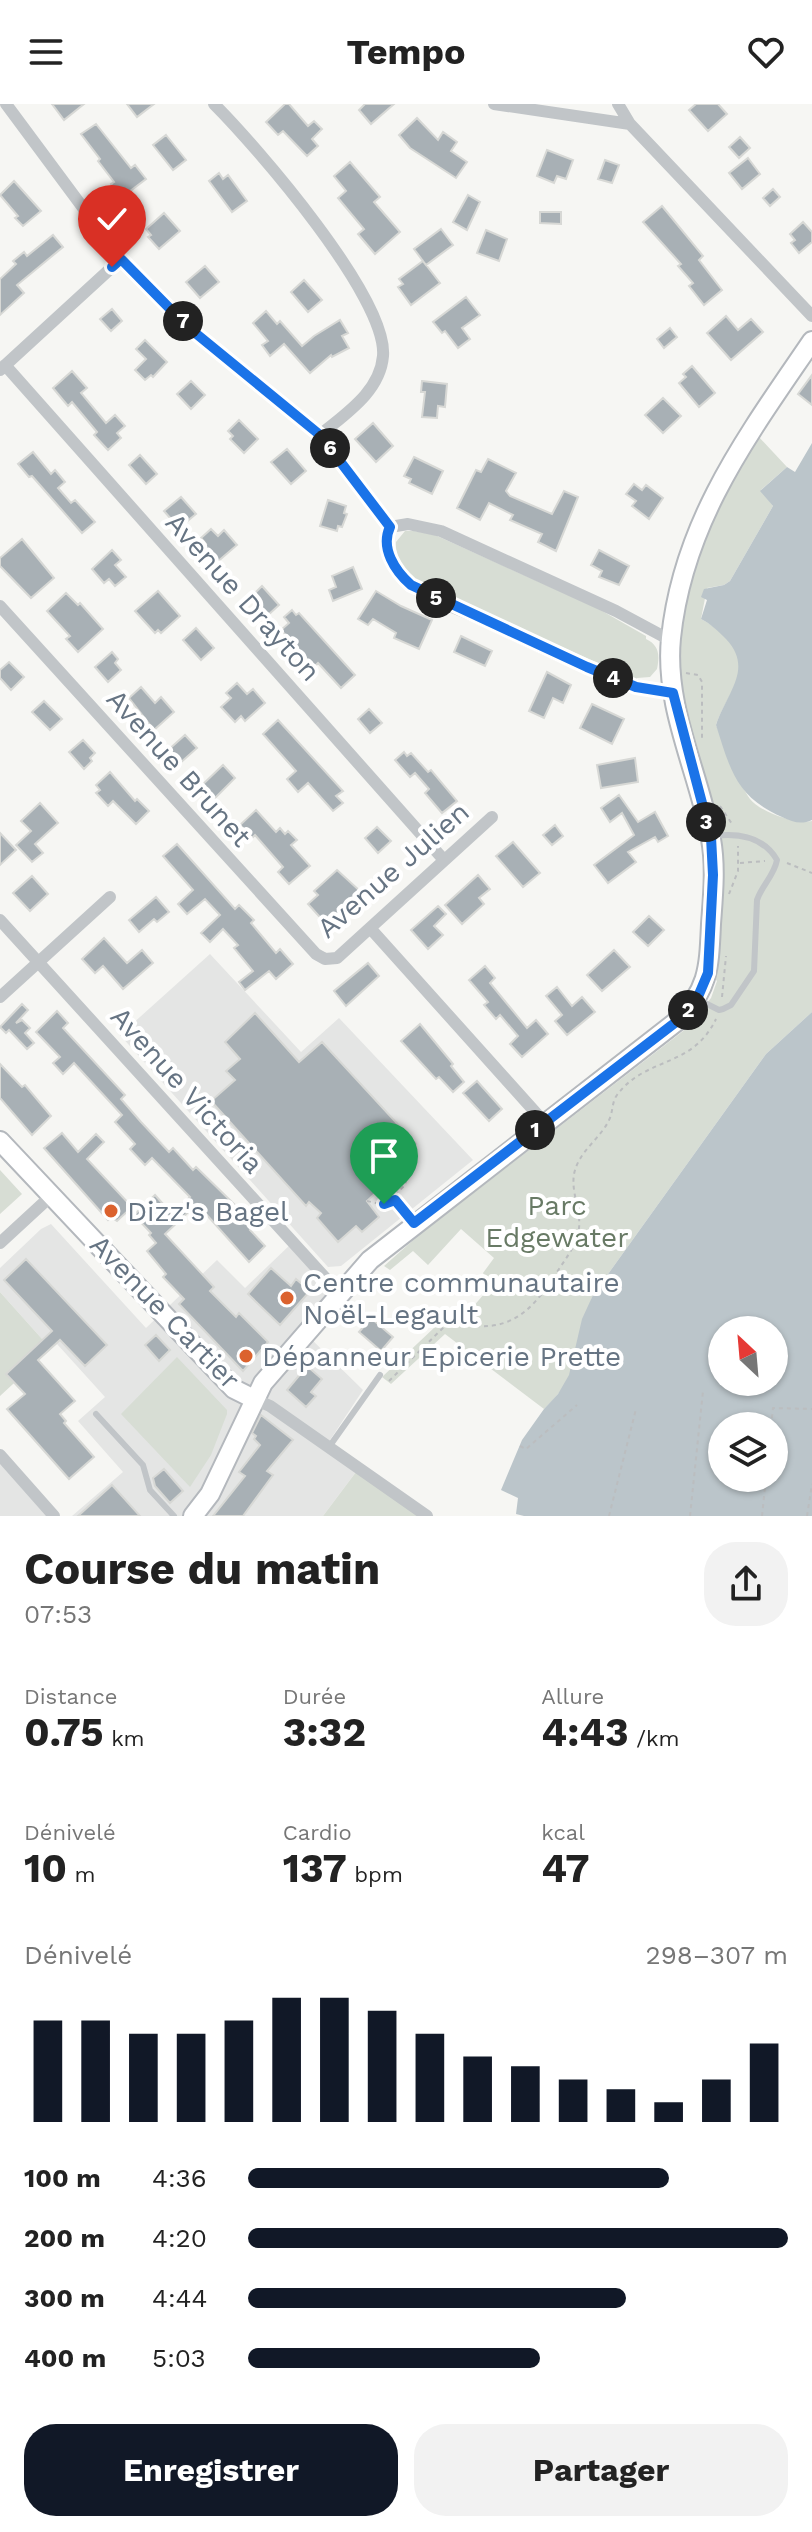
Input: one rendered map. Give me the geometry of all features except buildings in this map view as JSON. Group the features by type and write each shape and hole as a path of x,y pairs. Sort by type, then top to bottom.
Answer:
{"street":[{"path":"6,104 121,259 188,327 320,435 390,527 387,541 392,562 403,579 420,591 636,687 673,693"},
{"path":"214,104 269,162 300,201 356,285 380,331 383,355 373,386 320,435"},
{"path":"494,104 630,124"},
{"path":"618,104 630,124 812,316"},
{"path":"3,368 121,259"},
{"path":"193,1516 210,1494 263,1383 370,1260 676,1022 697,999 708,973 713,875 711,837 673,693 670,640 679,585 713,497 754,425 812,341"},
{"name":"Avenue Drayton","path":"3,368 444,860"},
{"path":"390,527 408,524 441,531 616,611 670,640"},
{"name":"Avenue Brunet","path":"0,606 316,954 325,959"},
{"name":"Avenue Julien","path":"325,959 337,958 492,817"},
{"path":"0,997 110,897"},
{"name":"Avenue Victoria","path":"0,920 339,1293"},
{"path":"370,928 545,1123"},
{"name":"Avenue Cartier","path":"0,1141 234,1389 270,1406 427,1516"},
{"path":"0,1243 51,1196"},
{"path":"0,1455 54,1516"}],"lane":[{"path":"697,999 719,1010 731,1005 754,971 757,900 777,860 770,851 745,835 711,837"},
{"path":"329,1447 380,1375"},
{"path":"96,1414 143,1465 150,1490 174,1516"}],"path":[{"path":"739,864 770,861"},
{"path":"782,862 812,873"},
{"path":"396,1164 407,1176 395,1200 414,1223"},
{"path":"382,1187 395,1195"},
{"path":"389,1194 389,1200"},
{"path":"367,1201 380,1204 395,1200"},
{"path":"690,1516 703,1391"},
{"path":"520,1446 526,1449 577,1405"},
{"path":"773,1412 773,1408 812,1409"},
{"path":"609,1516 636,1409"},
{"path":"807,1516 812,1484"},
{"path":"762,1516 765,1492"}],"shaded area":[{"path":"812,443 812,820 801,823 782,817 754,800 731,768 716,725 736,681 738,660 726,639 701,619 707,600 701,597 704,589 730,581 773,506 760,491 787,467 795,472"},
{"path":"210,954 301,1052 339,1018 473,1160 341,1266 328,1267 120,1035"},
{"path":"812,1012 812,1516 516,1514 518,1498 501,1490 522,1440 569,1375 582,1319 593,1295 766,1054"},
{"path":"51,1224 146,1328 217,1260 245,1288 293,1242 339,1293 303,1331 363,1390 328,1443 359,1468 323,1516 72,1516 123,1472 78,1421 105,1397 57,1344 51,1349 0,1292 0,1268 41,1229"},
{"path":"0,1455 54,1516 0,1516"}],"green space":[{"name":"Parc Edgewater","path":"758,436 787,467 761,490 773,506 730,581 707,588 701,619 723,634 739,657 740,673 716,725 746,792 755,804 770,813 797,821 812,821 812,1012 766,1054 593,1295 568,1379 544,1409 445,1334 391,1384 382,1377 454,1309 465,1316 491,1286 483,1273 494,1258 461,1229 428,1265 413,1251 390,1270 384,1266 419,1235 687,1028 711,998 717,981 722,885 685,724 678,659 680,622 689,579 709,518"},
{"path":"405,531 435,535 597,608 646,636 654,644 658,651 657,669 650,677 636,680 420,584 406,571 397,555 396,542"},
{"path":"0,1170 22,1194 0,1214"},
{"path":"0,1292 51,1349 0,1396"},
{"path":"177,1357 227,1410 211,1455 190,1487 121,1414"},
{"path":"359,1468 427,1516 323,1516"}],"place":[{"name":"Dizz's Bagel","path":"111,1211"},
{"name":"Centre communautaire Noël-Legault","path":"287,1298"},
{"name":"Dépanneur Epicerie Prette","path":"246,1356"}],"route":[{"path":"112,267 121,259 188,327 320,435 390,527 387,541 392,562 411,585 587,667 636,687 673,693 681,733 711,837 710,955 708,973 697,999 676,1022 414,1223 395,1200 384,1204"}]}
